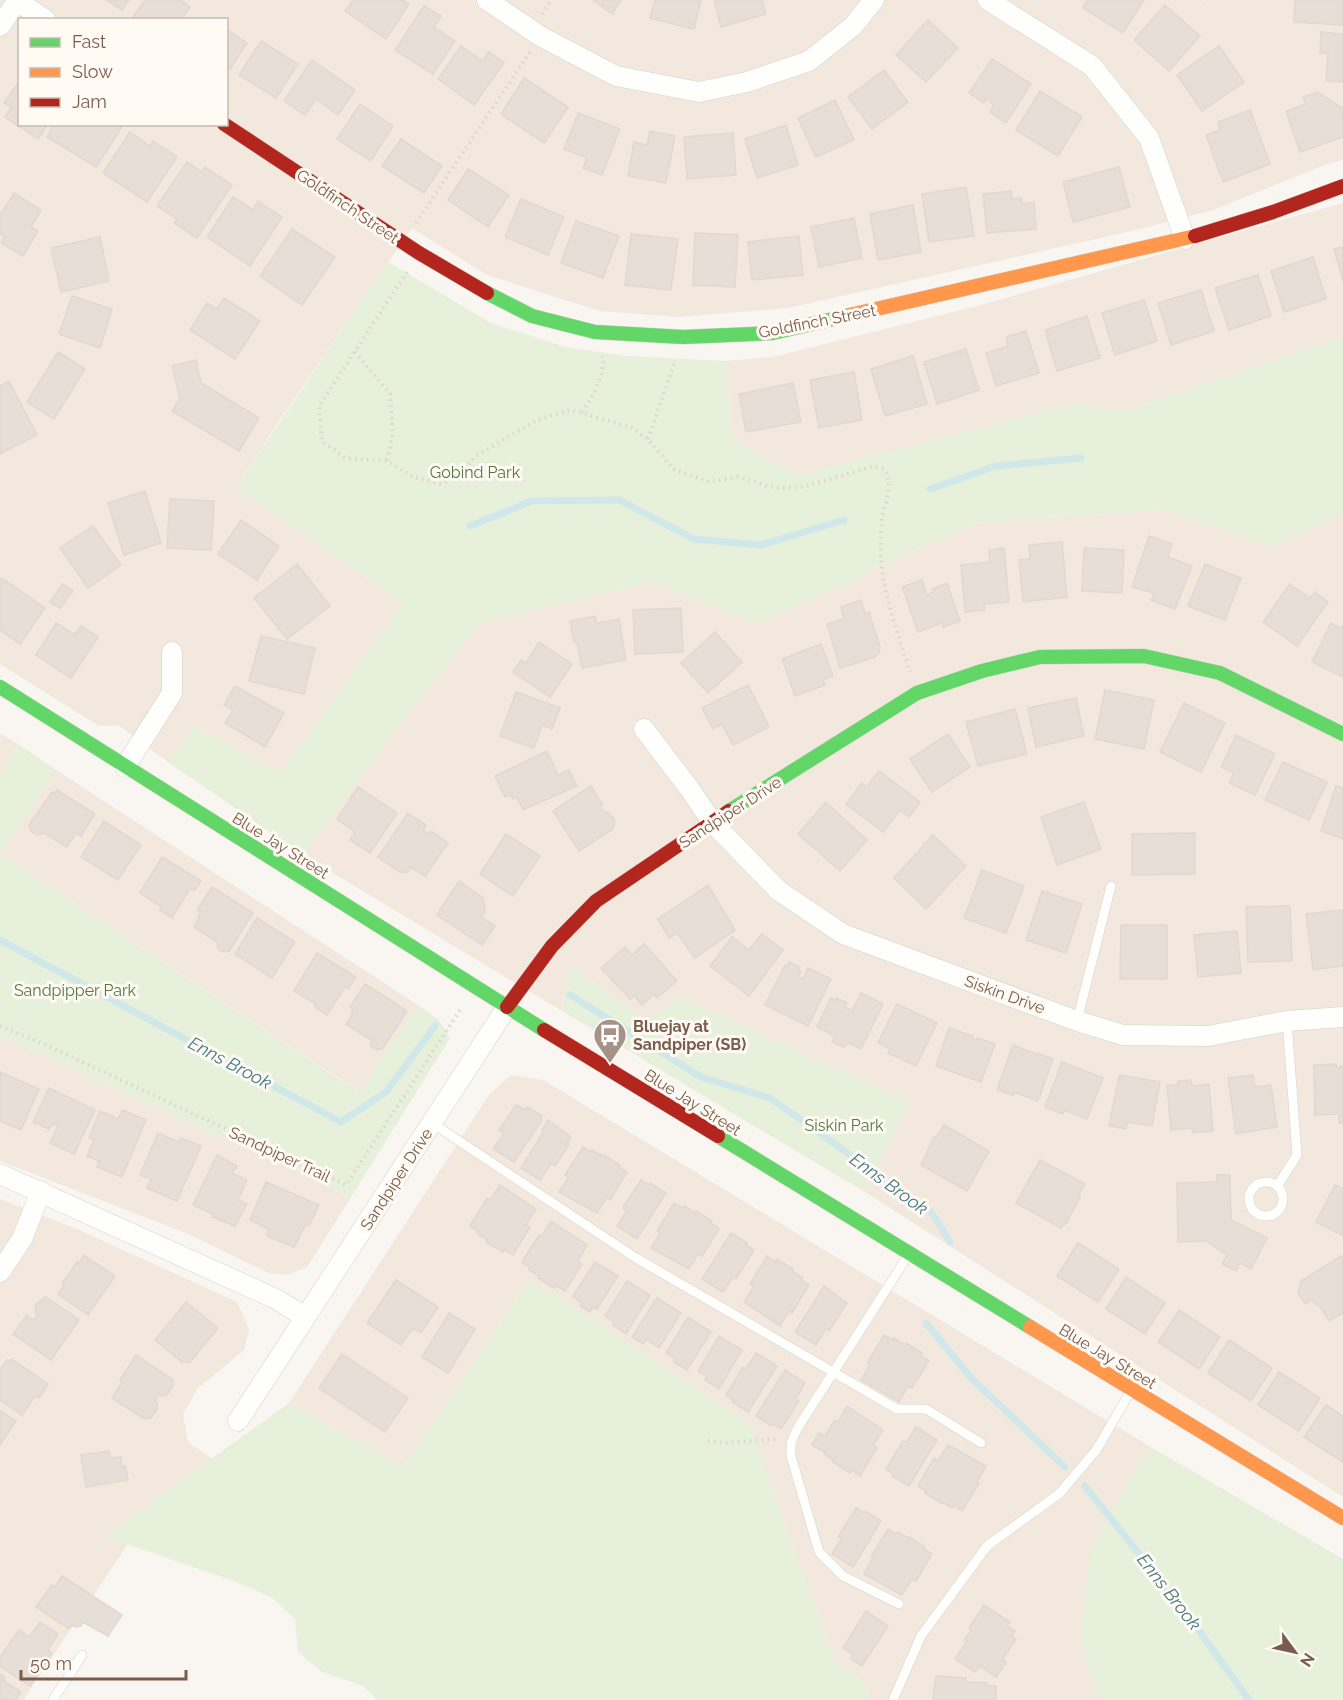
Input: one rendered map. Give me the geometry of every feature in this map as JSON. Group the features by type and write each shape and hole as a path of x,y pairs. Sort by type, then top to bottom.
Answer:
{"street":[{"path":"0,26 17,0 43,18"},
{"path":"487,0 540,36 616,76 699,92 747,82 808,61 853,26 874,0"},
{"path":"988,0 1092,66 1149,138 1185,239"},
{"name":"Goldfinch Street","path":"228,126 419,254 466,282 532,316 595,332 683,337 773,333 1185,239 1273,212 1343,186"},
{"path":"125,767 172,693 172,652"},
{"name":"Sandpiper Drive","path":"238,1421 507,1007 552,945 596,901 712,822 917,693 982,671 1040,657 1144,656 1220,673 1343,734"},
{"name":"Blue Jay Street","path":"0,687 475,988 1343,1518"},
{"name":"Siskin Drive","path":"644,729 712,822 779,891 843,934 1077,1021 1122,1035 1208,1036 1287,1021 1343,1017"},
{"path":"0,1174 276,1299 305,1317"},
{"path":"0,1272 22,1239 41,1191"}],"lane":[{"path":"1077,1021 1111,886"},
{"path":"1278,1185 1297,1155 1287,1021"},
{"path":"432,1123 636,1258 897,1409 926,1409 981,1443"},
{"path":"899,1604 843,1576 819,1552 790,1456 794,1435 909,1254"},
{"path":"893,1700 921,1636 987,1546 1060,1493 1097,1449 1131,1389"},
{"path":"53,1700 82,1654"}],"path":[{"path":"403,243 540,36"},
{"path":"419,254 319,406 322,441 345,458 387,461 413,477 441,483 459,475 476,456 537,420 570,410 631,427 648,440 674,469 709,482 738,477 775,488 802,487 874,466 885,469 888,475 887,496 882,520 880,552 887,600 917,693"},
{"path":"582,412 591,401 604,363 595,332"},
{"path":"648,440 683,337"},
{"path":"355,352 390,394 393,433 387,461"},
{"name":"Sandpiper Trail","path":"0,1026 44,1044 346,1185 475,988"},
{"path":"708,1441 723,1443 763,1441 794,1435"}],"shaded area":[{"path":"0,0 1203,0 1204,2 1206,0 1343,0 1343,160 1327,164 1213,210 1136,230 788,308 678,317 600,311 487,275 412,228 236,487 403,603 280,773 194,726 168,762 118,725 99,726 0,664"},
{"path":"1343,203 1343,337 1123,411 1076,403 799,475 731,439 726,361 773,357 977,306"},
{"path":"1163,510 1273,547 1343,513 1343,1497 865,1192 908,1102 647,1021 573,967 564,987 562,1011 303,855 474,624 652,582 756,623 976,523"},
{"path":"0,733 18,744 0,774"},
{"path":"56,770 418,1005 360,1092 0,854"},
{"path":"0,1035 351,1197 307,1267 287,1275 269,1273 186,1233 0,1161"},
{"path":"511,1075 543,1080 1149,1446 1092,1547 1080,1634 1099,1700 869,1700 868,1686 834,1660 749,1424 527,1282 403,1467 289,1403 489,1095"},
{"path":"0,1199 79,1230 237,1302 249,1329 244,1350 197,1389 183,1415 188,1442 212,1459 105,1536 128,1544 23,1700 0,1700"}],"green space":[{"name":"Gobind Park","path":"388,262 491,323 565,347 626,356 726,361 731,439 799,475 1076,403 1123,411 1343,337 1343,513 1273,547 1163,510 976,523 861,575 861,578 756,623 652,582 480,623 401,723 303,855 168,762 194,726 280,773 403,603 236,487"},
{"path":"18,744 56,770 0,854 0,774"},
{"name":"Sandpipper Park","path":"0,854 359,1092 418,1005 439,1020 450,1038 351,1197 0,1035"},
{"name":"Siskin Park","path":"573,967 647,1021 678,996 909,1102 865,1192 562,1011 564,987"},
{"path":"528,1281 571,1304 749,1424 834,1660 868,1686 869,1700 377,1700 363,1686 322,1672 298,1652 295,1619 274,1599 242,1584 104,1536 289,1403 403,1467"},
{"path":"1149,1446 1343,1559 1343,1700 1099,1700 1079,1634 1092,1546"}],"building":[{"path":"106,0 129,0 122,10"},
{"path":"145,0 181,0 190,7 182,18 133,17"},
{"path":"353,0 402,0 409,4 386,39 345,11"},
{"path":"593,0 621,0 612,14"},
{"path":"655,0 701,0 694,29 650,18"},
{"path":"714,0 762,0 766,14 721,27"},
{"path":"1087,0 1144,0 1123,33 1083,8"},
{"path":"1295,0 1343,0 1343,25 1294,22"},
{"path":"1165,5 1200,36 1169,71 1134,40"},
{"path":"424,6 441,16 434,27 455,41 433,74 395,50"},
{"path":"928,20 958,48 926,82 896,55"},
{"path":"228,30 247,43 230,69 228,68"},
{"path":"1321,32 1343,34 1343,82 1326,81 1328,53 1320,53"},
{"path":"261,41 298,64 276,98 239,75"},
{"path":"461,46 482,61 489,52 504,63 474,105 438,79"},
{"path":"1219,46 1244,82 1202,111 1177,75"},
{"path":"992,59 1031,84 1006,123 990,112 994,105 986,99 984,103 969,93"},
{"path":"312,60 355,90 338,115 316,99 305,115 284,101"},
{"path":"884,70 908,102 872,129 848,97"},
{"path":"524,78 568,107 544,143 501,114"},
{"path":"18,83 18,126 5,117 11,108 4,103"},
{"path":"1040,91 1082,117 1058,156 1016,130"},
{"path":"1318,92 1342,108 1343,137 1300,152 1286,111 1306,104 1303,97"},
{"path":"835,100 854,140 816,157 798,118"},
{"path":"360,104 393,126 371,161 337,139"},
{"path":"1250,110 1270,164 1223,182 1206,135 1220,130 1218,122"},
{"path":"578,113 620,129 602,175 583,168 587,158 564,149"},
{"path":"786,125 798,165 757,178 745,139"},
{"path":"18,126 47,126 38,139"},
{"path":"53,126 122,126 96,167 47,137"},
{"path":"650,131 675,136 666,183 628,176 634,142 647,145"},
{"path":"130,132 150,146 153,141 177,157 147,202 103,173"},
{"path":"733,133 736,175 687,179 684,137"},
{"path":"401,139 442,166 424,193 382,166"},
{"path":"187,162 202,172 205,167 232,185 197,238 174,223 177,219 157,206"},
{"path":"1119,167 1130,207 1073,222 1063,182"},
{"path":"468,169 509,195 488,227 448,200"},
{"path":"966,187 974,236 929,242 922,194"},
{"path":"1011,191 1012,199 1021,198 1022,204 1034,202 1036,229 987,233 983,194"},
{"path":"14,193 41,210 31,227 38,231 23,256 1,243 5,237 0,234 0,215"},
{"path":"233,197 253,210 258,201 282,217 250,266 207,237"},
{"path":"521,199 564,217 548,255 505,237"},
{"path":"913,205 921,252 878,260 870,214"},
{"path":"854,218 862,258 819,267 811,227"},
{"path":"576,221 619,236 603,278 561,263"},
{"path":"292,229 335,257 302,305 260,276"},
{"path":"695,233 738,235 735,287 693,285"},
{"path":"631,234 678,239 671,290 625,285"},
{"path":"799,236 803,275 752,280 748,242"},
{"path":"100,237 109,281 61,292 51,248"},
{"path":"1343,247 1343,281 1334,249"},
{"path":"1313,257 1326,299 1284,312 1271,271"},
{"path":"1258,275 1271,316 1229,330 1215,288"},
{"path":"1201,290 1214,331 1171,345 1158,303"},
{"path":"72,296 112,309 100,348 59,334"},
{"path":"224,298 260,321 235,359 190,330 207,303 217,309"},
{"path":"1144,300 1157,341 1115,355 1102,313"},
{"path":"1087,316 1100,358 1057,371 1045,330"},
{"path":"1026,331 1039,373 996,386 986,353 1008,346 1006,337"},
{"path":"966,349 979,390 937,404 924,362"},
{"path":"58,352 85,369 54,419 27,402"},
{"path":"913,356 927,404 885,416 871,369"},
{"path":"196,360 201,383 259,418 239,451 172,411 180,399 172,366"},
{"path":"854,372 862,420 819,428 810,380"},
{"path":"9,381 37,435 0,454 0,386"},
{"path":"793,383 801,422 746,432 739,394"},
{"path":"145,491 161,543 124,555 108,503"},
{"path":"170,499 214,501 211,550 167,548"},
{"path":"241,520 279,546 257,580 218,554"},
{"path":"93,526 121,565 88,588 60,548"},
{"path":"1149,536 1172,544 1168,557 1192,566 1175,609 1151,600 1154,593 1132,587"},
{"path":"1062,542 1067,597 1023,602 1019,560 1030,559 1029,545"},
{"path":"1004,548 1009,602 984,604 985,610 965,612 961,565 990,562 989,550"},
{"path":"1084,548 1124,550 1122,593 1082,591"},
{"path":"297,564 330,606 287,639 254,598"},
{"path":"1205,564 1241,578 1225,620 1188,606"},
{"path":"2,578 45,608 20,644 0,630 0,581"},
{"path":"922,580 927,595 934,592 932,589 947,583 960,621 943,627 942,623 918,632 902,587"},
{"path":"63,584 73,591 60,608 50,602"},
{"path":"1290,584 1310,598 1315,592 1328,602 1297,646 1263,622"},
{"path":"861,600 865,614 869,612 880,647 879,652 875,657 840,668 827,624 844,619 841,607"},
{"path":"681,608 683,652 635,654 633,610"},
{"path":"595,616 597,623 619,619 626,660 582,668 570,621"},
{"path":"56,623 75,635 81,626 98,637 71,678 36,655"},
{"path":"1331,623 1341,629 1343,625 1343,677 1312,662"},
{"path":"715,632 742,662 708,693 681,663"},
{"path":"261,636 315,648 304,694 249,681"},
{"path":"539,642 572,664 550,697 513,672 521,660 526,663"},
{"path":"821,644 833,676 823,680 825,685 795,696 782,659"},
{"path":"748,685 769,727 733,745 722,724 713,729 702,708"},
{"path":"235,686 284,713 265,747 225,723 233,710 224,705"},
{"path":"1105,690 1154,700 1144,749 1095,739"},
{"path":"516,692 560,708 552,729 542,725 534,748 500,736"},
{"path":"1076,698 1084,736 1036,747 1028,708"},
{"path":"1184,703 1225,723 1201,772 1160,752"},
{"path":"1015,709 1027,754 978,766 966,722"},
{"path":"948,734 970,767 932,792 910,759"},
{"path":"1236,735 1275,754 1255,795 1229,783 1234,773 1221,767"},
{"path":"547,751 558,775 569,770 577,786 523,810 517,797 513,799 511,795 505,797 495,776"},
{"path":"1283,762 1327,782 1309,820 1265,800"},
{"path":"879,771 920,802 909,817 900,810 883,832 846,804 862,783 867,787"},
{"path":"591,786 602,804 600,809 609,813 615,820 613,829 579,851 553,811"},
{"path":"1336,786 1343,788 1343,839 1321,831"},
{"path":"358,787 397,813 370,853 350,840 355,832 337,819"},
{"path":"57,790 95,814 81,836 76,833 67,847 44,833 37,835 31,831 29,825 52,792 54,794"},
{"path":"826,802 867,840 840,871 798,834"},
{"path":"1084,802 1101,849 1057,865 1041,817"},
{"path":"408,813 426,825 423,830 429,834 431,831 448,843 425,876 411,867 408,872 400,872 378,857"},
{"path":"104,821 141,845 118,880 81,857"},
{"path":"1195,833 1195,874 1132,875 1132,834"},
{"path":"506,834 540,856 513,896 480,874"},
{"path":"933,835 966,866 926,909 894,878"},
{"path":"162,857 201,881 194,891 190,888 172,918 160,910 162,907 140,893"},
{"path":"982,870 1024,886 1006,933 964,918"},
{"path":"459,881 483,898 485,911 481,917 495,926 482,945 437,915"},
{"path":"708,885 735,930 695,958 677,933 669,938 658,919"},
{"path":"212,887 253,913 229,951 224,952 218,949 217,942 194,927 201,912 197,910"},
{"path":"1042,891 1082,904 1066,953 1026,940"},
{"path":"1290,906 1292,961 1248,962 1246,907"},
{"path":"1343,910 1343,966 1313,970 1306,914"},
{"path":"257,918 295,942 272,978 235,954"},
{"path":"1121,925 1167,925 1167,979 1120,979"},
{"path":"1237,931 1241,973 1198,977 1194,935"},
{"path":"762,934 783,950 749,996 710,966 732,937 749,950"},
{"path":"644,944 677,981 657,998 654,994 642,1005 634,996 630,999 601,968 625,947 632,955"},
{"path":"317,953 356,977 348,989 345,987 327,1015 315,1007 316,1004 294,991"},
{"path":"789,962 800,967 798,970 801,972 798,977 803,979 808,968 831,979 808,1026 765,1005 785,965 787,966"},
{"path":"365,984 407,1011 383,1048 377,1050 371,1046 371,1040 346,1024 352,1015 353,1009 350,1007"},
{"path":"861,993 883,1004 861,1049 849,1043 843,1047 832,1042 835,1036 817,1027 831,998 847,1003 845,1007 852,1011"},
{"path":"897,1004 937,1023 916,1066 888,1053 890,1049 878,1043"},
{"path":"949,1028 973,1036 973,1039 977,1038 995,1044 981,1082 936,1066"},
{"path":"1013,1045 1035,1055 1037,1053 1053,1059 1038,1101 1014,1092 1013,1095 997,1090"},
{"path":"1062,1062 1103,1078 1087,1119 1064,1110 1063,1114 1045,1107"},
{"path":"1336,1064 1338,1069 1343,1066 1343,1123 1339,1123 1339,1114 1315,1115 1314,1065"},
{"path":"0,1072 39,1089 21,1130 0,1121"},
{"path":"1121,1075 1160,1082 1152,1126 1127,1122 1126,1129 1109,1126"},
{"path":"1253,1075 1255,1087 1271,1085 1277,1127 1236,1134 1228,1078"},
{"path":"1191,1080 1192,1086 1209,1084 1213,1131 1193,1133 1192,1128 1171,1130 1167,1085 1178,1085 1178,1081"},
{"path":"49,1088 95,1110 74,1154 50,1143 58,1126 53,1123 49,1129 33,1122"},
{"path":"516,1105 525,1110 527,1107 542,1116 540,1119 542,1120 514,1162 493,1149 504,1133 499,1130"},
{"path":"122,1110 146,1120 122,1177 97,1167 99,1161 87,1156 94,1140 89,1138 100,1111 118,1119"},
{"path":"548,1120 571,1137 555,1166 551,1163 540,1180 521,1168 544,1131 542,1130"},
{"path":"944,1125 989,1151 967,1191 921,1165 934,1137 936,1138"},
{"path":"158,1133 179,1142 181,1138 201,1146 177,1201 147,1188 151,1179 140,1175"},
{"path":"583,1147 591,1152 592,1150 604,1155 627,1172 610,1200 607,1197 597,1213 559,1192 569,1177 565,1175"},
{"path":"217,1155 237,1166 232,1173 247,1180 238,1200 247,1204 235,1226 212,1217 213,1214 193,1205"},
{"path":"1040,1160 1085,1184 1066,1224 1061,1228 1016,1203"},
{"path":"1217,1175 1230,1175 1231,1220 1267,1238 1251,1269 1240,1263 1236,1271 1222,1264 1227,1255 1206,1241 1178,1242 1177,1183 1217,1182"},
{"path":"641,1180 666,1193 637,1239 617,1226 627,1210 623,1208"},
{"path":"266,1182 319,1205 294,1247 267,1236 269,1229 250,1220"},
{"path":"500,1185 536,1209 526,1225 530,1227 513,1255 486,1242 488,1240 477,1234 478,1231 470,1226 487,1198 490,1200"},
{"path":"1335,1185 1343,1189 1343,1236 1316,1222"},
{"path":"674,1203 695,1213 696,1211 712,1221 711,1223 719,1229 702,1256 698,1254 689,1269 651,1248 660,1233 657,1231"},
{"path":"551,1221 587,1245 578,1261 582,1264 565,1291 556,1286 554,1288 538,1278 539,1276 529,1270 530,1267 522,1262"},
{"path":"731,1233 754,1250 736,1279 733,1277 723,1292 702,1279"},
{"path":"1078,1243 1119,1269 1098,1302 1057,1276"},
{"path":"84,1255 115,1276 88,1315 58,1294 64,1286 62,1284"},
{"path":"767,1256 793,1269 792,1271 803,1278 801,1280 809,1285 792,1313 789,1311 780,1326 744,1302 754,1286 750,1284"},
{"path":"1341,1256 1343,1259 1343,1313 1329,1321 1320,1306 1312,1300 1306,1304 1298,1294 1301,1281"},
{"path":"595,1262 618,1276 597,1309 593,1307 590,1312 580,1306 582,1303 573,1296"},
{"path":"1126,1277 1165,1303 1145,1334 1106,1309"},
{"path":"396,1280 438,1307 421,1333 413,1328 401,1345 367,1323"},
{"path":"627,1281 650,1295 626,1334 605,1316"},
{"path":"824,1286 847,1303 829,1331 826,1329 816,1345 795,1332"},
{"path":"46,1297 79,1320 51,1360 13,1334 27,1315 33,1320 38,1314 35,1313 36,1304"},
{"path":"657,1298 681,1313 659,1348 646,1339 643,1344 632,1337"},
{"path":"186,1302 218,1328 190,1362 182,1362 155,1340"},
{"path":"1179,1310 1220,1337 1199,1369 1158,1342"},
{"path":"449,1313 475,1329 448,1373 422,1357"},
{"path":"688,1317 711,1332 687,1370 674,1362 676,1359 666,1353"},
{"path":"884,1335 905,1345 906,1343 922,1353 920,1355 929,1361 912,1388 908,1386 899,1402 861,1380 870,1365 867,1363"},
{"path":"719,1336 742,1350 719,1389 705,1380 707,1377 698,1371"},
{"path":"1229,1340 1272,1368 1251,1401 1208,1373"},
{"path":"756,1353 777,1366 748,1412 732,1402 733,1400 726,1395 743,1367 746,1369"},
{"path":"342,1354 408,1398 385,1432 319,1388"},
{"path":"136,1355 173,1380 173,1385 167,1395 159,1394 155,1402 157,1409 151,1418 144,1419 112,1398"},
{"path":"7,1360 13,1360 48,1384 39,1398 35,1396 22,1415 0,1400 0,1370"},
{"path":"785,1370 805,1383 796,1399 799,1401 781,1429 756,1416"},
{"path":"1279,1372 1320,1398 1299,1431 1258,1405"},
{"path":"1326,1405 1343,1416 1343,1462 1304,1437"},
{"path":"847,1406 883,1430 873,1446 877,1448 860,1476 852,1470 850,1473 833,1462 824,1454 825,1452 812,1445 819,1433 825,1436 835,1420 838,1422"},
{"path":"0,1411 16,1421 0,1445"},
{"path":"916,1427 937,1440 909,1486 892,1476 893,1474 886,1469 903,1441 907,1442"},
{"path":"948,1445 986,1466 977,1482 979,1483 962,1511 954,1506 952,1508 941,1503 918,1486 934,1458 938,1461"},
{"path":"109,1451 110,1458 121,1457 122,1467 125,1466 128,1480 86,1487 81,1455"},
{"path":"856,1508 881,1521 853,1567 832,1554 842,1538 838,1537"},
{"path":"888,1529 896,1534 898,1532 909,1537 932,1554 916,1581 912,1579 902,1595 864,1574 873,1558 871,1557"},
{"path":"62,1576 122,1615 108,1636 83,1622 81,1626 72,1625 69,1629 36,1607 52,1585 55,1587"},
{"path":"984,1605 1010,1622 1007,1626 1015,1631 1011,1636 1016,1639 1002,1660 1006,1662 996,1677 980,1666 975,1672 955,1659 967,1641 964,1640 971,1630 969,1628"},
{"path":"866,1611 888,1626 862,1666 851,1659 853,1654 843,1648"},
{"path":"40,1622 58,1634 48,1650 52,1653 43,1667 40,1666 37,1669 40,1671 30,1686 0,1666 0,1657 19,1630 29,1637"},
{"path":"0,1674 5,1678 4,1681 21,1692 16,1700 0,1700"},
{"path":"936,1676 966,1678 966,1682 996,1686 996,1700 933,1700"}],"waterway":[{"path":"930,489 996,466 1081,458"},
{"path":"470,526 532,501 619,500 694,539 761,545 844,520"},
{"name":"Enns Brook","path":"0,940 341,1122 386,1092 435,1026"},
{"name":"Enns Brook","path":"570,995 701,1077 770,1098 932,1213 950,1242"},
{"name":"Enns Brook","path":"926,1323 972,1379 1065,1467"},
{"name":"Enns Brook","path":"1085,1486 1184,1610 1249,1700"}],"traffic: fast":[{"path":"487,293 532,316 595,332 683,337 773,333 850,315"},
{"path":"729,811 917,693 982,671 1040,657 1144,656 1220,673 1343,734"},
{"path":"0,687 544,1030"},
{"path":"718,1136 1030,1327"}],"traffic: slow":[{"path":"850,315 1195,236"},
{"path":"1030,1327 1343,1518"}],"traffic: jam":[{"path":"227,126 419,253 487,293"},
{"path":"1195,236 1273,212 1343,186"},
{"path":"507,1007 552,946 596,901 729,811"},
{"path":"544,1030 718,1136"}],"place":[{"name":"Bluejay at Sandpiper (SB)","path":"610,1064"}]}
